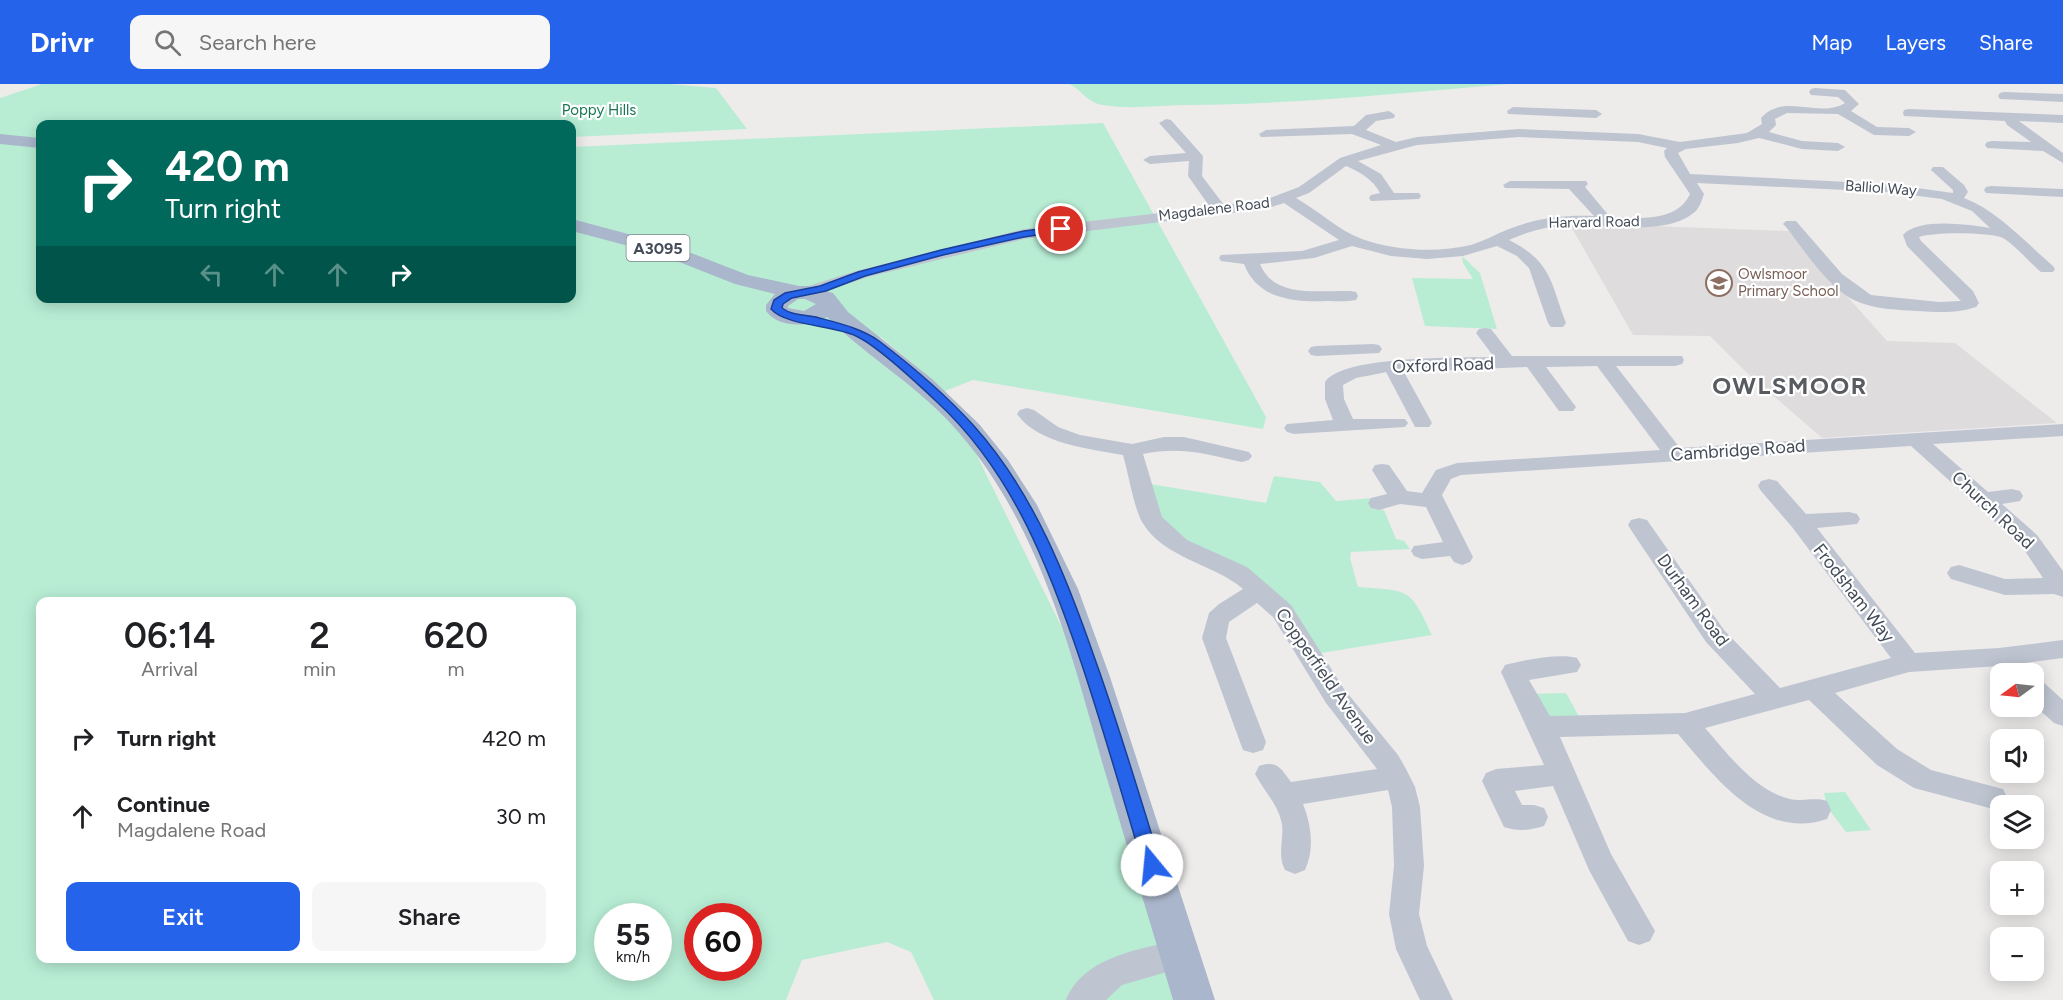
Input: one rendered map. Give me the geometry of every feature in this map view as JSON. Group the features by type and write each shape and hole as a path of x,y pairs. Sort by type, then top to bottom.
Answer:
{"main road":[{"path":"0,139 36,143"},
{"name":"A3095","path":"576,226 666,250 742,280 816,297 926,385 970,429 1009,482 1053,562 1075,620 1194,1000"},
{"name":"A3095","path":"742,280 777,311"},
{"path":"816,297 821,312 802,318 787,317 777,311 777,304 782,298 816,297"},
{"name":"A3095","path":"802,318 860,333"}],"street":[{"path":"1815,92 1841,93 1853,104 1842,111"},
{"path":"2004,96 2063,98"},
{"path":"1678,146 1758,134 1764,132 1769,125 1768,118 1774,112 1801,109 1842,111 1874,131 1909,132"},
{"path":"1514,111 1600,111 1605,136"},
{"path":"1909,113 1996,116 2012,119 2063,119"},
{"path":"1359,130 1361,124 1368,119 1389,115"},
{"path":"2012,119 2012,123 2063,159"},
{"path":"1166,123 1196,156 1195,176 1220,211"},
{"path":"1266,135 1359,130 1392,145"},
{"name":"Magdalene Road","path":"816,297 862,274 1024,234 1265,205 1304,190 1346,161 1392,145 1477,130 1605,136 1653,140 1678,146"},
{"path":"1758,134 1802,145 1838,147"},
{"name":"Harvard Road","path":"1285,198 1307,209 1336,232 1351,240 1382,250 1425,254 1474,249 1533,225 1557,221 1637,223 1672,218 1690,210 1698,194 1689,178 1672,157 1671,151 1678,146"},
{"path":"1992,146 2047,147"},
{"path":"1150,160 1196,156"},
{"path":"1346,161 1378,177 1382,197 1414,196"},
{"path":"1938,170 1959,188 1961,192 1956,198"},
{"name":"Balliol Way","path":"1689,178 1888,188 1935,193 1956,198 1977,208 2047,269"},
{"path":"1510,185 1578,185 1605,221"},
{"path":"1991,190 2063,194"},
{"path":"1791,224 1849,290 1863,298 1879,303 1942,308 1962,307 1970,303 1967,295 1913,243 1911,235 1937,229 2008,234"},
{"path":"1227,258 1250,259 1309,255 1337,248 1351,240"},
{"path":"1498,240 1523,253 1537,266 1557,323"},
{"path":"1250,259 1259,278 1271,288 1288,294 1350,297"},
{"path":"1551,302 1570,304"},
{"path":"1364,332 1422,423"},
{"path":"1485,333 1507,362"},
{"path":"1317,351 1373,349"},
{"name":"Oxford Road","path":"1346,425 1337,409 1333,393 1334,382 1350,373 1387,367 1507,362 1675,360"},
{"path":"1602,361 1674,454"},
{"path":"1533,362 1566,407"},
{"path":"1027,414 1051,431 1076,440 1132,450 1164,443 1184,443 1242,456"},
{"path":"1294,428 1398,423"},
{"name":"Cambridge Road","path":"1433,501 1431,495 1443,475 1457,469 2063,430"},
{"name":"Church Road","path":"1915,439 2029,540 2062,588"},
{"name":"Copperfield Avenue","path":"1132,450 1152,520 1179,545 1239,573 1282,611 1335,696 1388,763 1396,777 1406,807 1409,866 1404,914 1412,949 1435,998"},
{"path":"1382,470 1390,500 1433,501 1459,553 1422,551"},
{"name":"Frodsham Way","path":"1769,486 1800,522 1909,663"},
{"path":"1984,498 2012,496"},
{"name":"Frodsham Way","path":"1800,522 1849,519"},
{"name":"Durham Road","path":"1638,525 1715,636 1775,699"},
{"path":"1959,573 2005,587 2062,588"},
{"path":"1253,742 1214,638 1218,619 1260,590"},
{"path":"2015,663 2063,649"},
{"path":"1542,727 1685,723 1909,663 1990,665"},
{"path":"1568,666 1514,672 1519,686 1542,727 1599,861 1639,931"},
{"path":"1814,689 1887,757 1924,780 1990,796"},
{"path":"2044,698 2063,716"},
{"path":"1685,723 1744,789 1767,803 1792,812 1817,810"},
{"path":"1534,817 1514,818 1496,781 1563,774"},
{"path":"1294,861 1296,824 1277,784 1396,777"},
{"path":"1082,1000 1113,972 1180,954"}],"shaded area":[{"name":"Owlsmoor Primary School","path":"1569,223 1789,231 1887,341 1955,343 2057,423 1822,438 1744,370 1710,336 1633,335"}],"green space":[{"name":"Poppy Hills","path":"42,84 669,84 716,88 747,129 576,137 576,120 36,120 36,303 576,303 576,147 1103,123 1266,417 1263,429 973,380 945,391 1076,656 1121,799 1173,1000 934,1000 911,952 887,942 802,960 786,1000 0,1000 0,98","holes":["881,337 926,375 884,357"]},
{"path":"1069,84 1509,84 1310,100 1135,107 1097,104"},
{"path":"1462,256 1480,273 1497,329 1425,326 1412,278 1473,279 1463,263"},
{"path":"1274,476 1320,482 1336,501 1373,498 1373,509 1384,510 1396,539 1404,541 1410,549 1351,552 1350,558 1358,587 1388,589 1406,594 1418,608 1432,635 1315,654 1274,594 1184,542 1155,519 1150,484 1266,503"},
{"path":"1566,693 1582,722 1544,725 1527,694"},
{"path":"1845,792 1871,830 1846,832 1827,807 1824,793"}],"place":[{"name":"Owlsmoor Primary School","path":"1719,283"}],"district":[{"name":"OWLSMOOR","path":"1790,386"}],"route":[{"path":"1061,229 1024,234 862,274 823,289 789,295 778,302 776,309 787,317 813,320 860,333 887,353 926,385 970,429 1014,489 1053,562 1064,589 1103,704 1152,865"}]}
